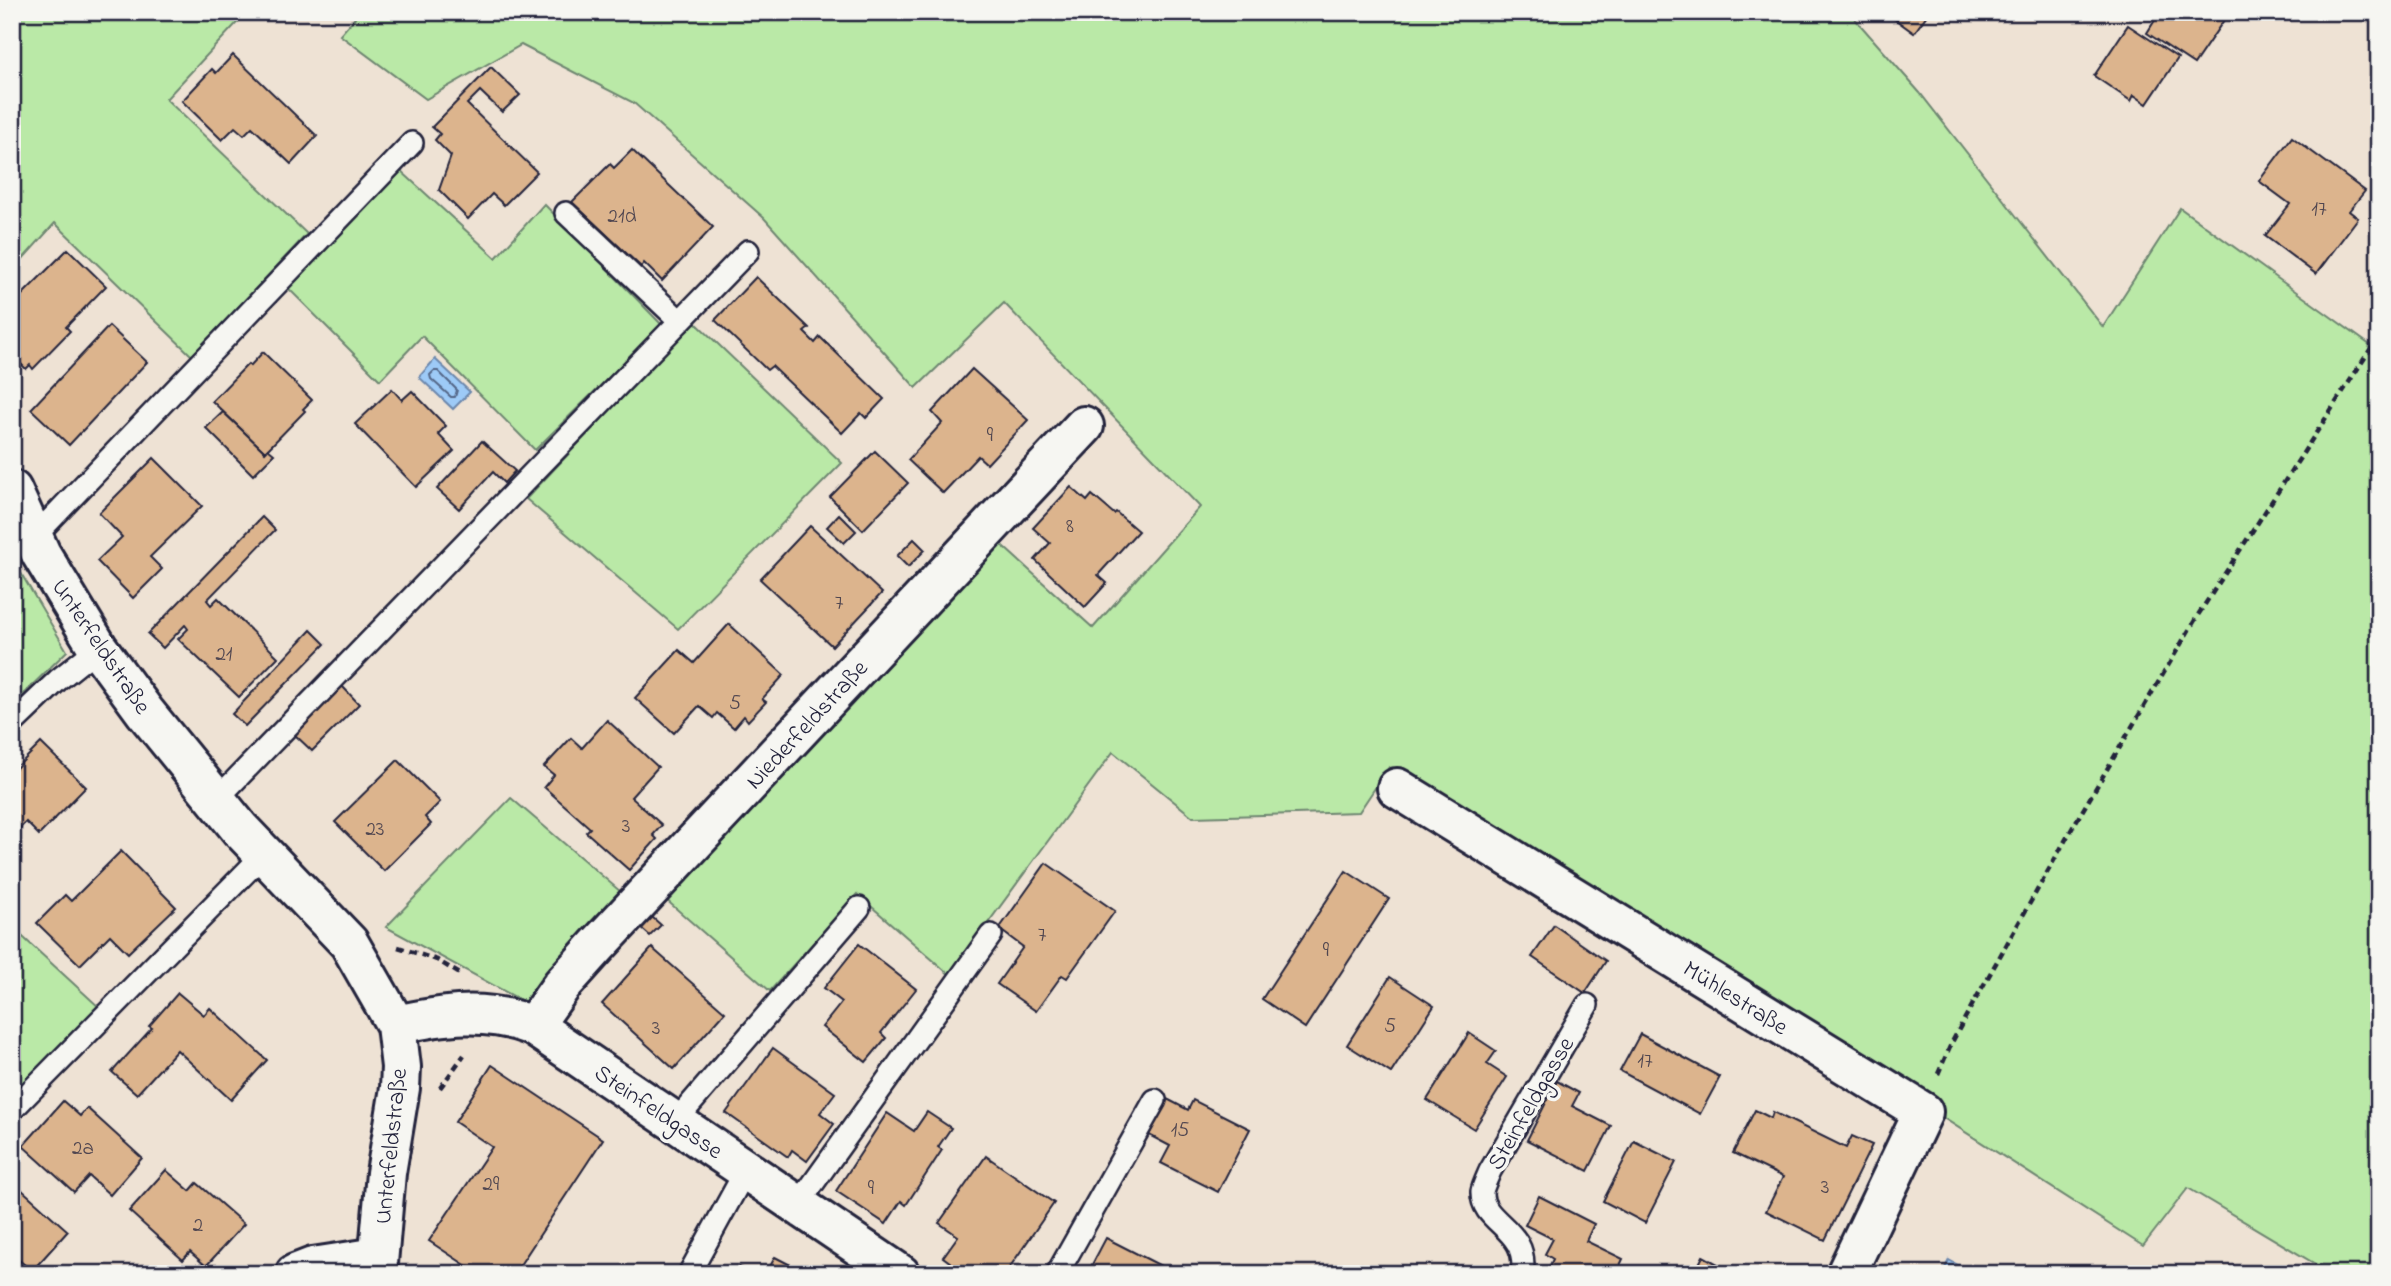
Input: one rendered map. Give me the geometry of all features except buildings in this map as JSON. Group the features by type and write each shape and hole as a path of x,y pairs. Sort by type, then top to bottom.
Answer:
{"street":[{"name":"Niederfeldstraße","path":"533,1026 562,985 597,946 1084,426"},
{"name":"Unterfeldstraße","path":"12,490 41,554 98,648 145,712 216,800 349,943 396,1025 401,1067 400,1088 377,1265"},
{"name":"Mühlestraße","path":"1397,788 1923,1112"},
{"name":"Steinfeldgasse","path":"396,1025 446,1015 477,1013 500,1015 533,1026 900,1274"},
{"path":"1846,1274 1923,1112"},
{"path":"295,1274 313,1267 377,1265"}],"lane":[{"path":"34,537 412,143"},
{"path":"566,213 680,321"},
{"path":"216,800 748,251"},
{"path":"12,724 58,680 98,648"},
{"path":"12,1110 264,854"},
{"path":"675,1122 859,908"},
{"path":"797,1206 991,935"},
{"name":"Steinfeldgasse","path":"1522,1274 1525,1260 1517,1241 1484,1206 1482,1191 1490,1171 1587,1005"},
{"path":"1057,1274 1155,1100"},
{"path":"689,1274 746,1170"}],"path":[{"path":"1923,1112 1951,1044 2074,825 2199,615 2379,336"}],"green space":[{"path":"12,12 247,12 166,99 307,234 192,356 55,223 12,271"},
{"path":"360,12 1849,12 1920,93 2103,327 2180,208 2379,349 2379,1274 2332,1274 2188,1188 2143,1246 1544,862 1389,767 1359,812 1193,817 1113,752 950,975 857,894 770,991 664,898 995,539 1093,628 1200,507 1004,303 916,388 764,218 634,103 521,45 426,99 340,35"},
{"path":"400,170 496,258 544,204 662,325 535,450 422,336 380,380 287,287"},
{"path":"694,321 842,463 678,629 526,499"},
{"path":"12,558 67,651 12,705"},
{"path":"511,798 621,892 528,1004 386,927"},
{"path":"12,927 100,1008 12,1099"}],"water":[{"path":"435,359 470,392 453,409 419,377"},
{"path":"1949,1260 1974,1274 1942,1274"}]}
